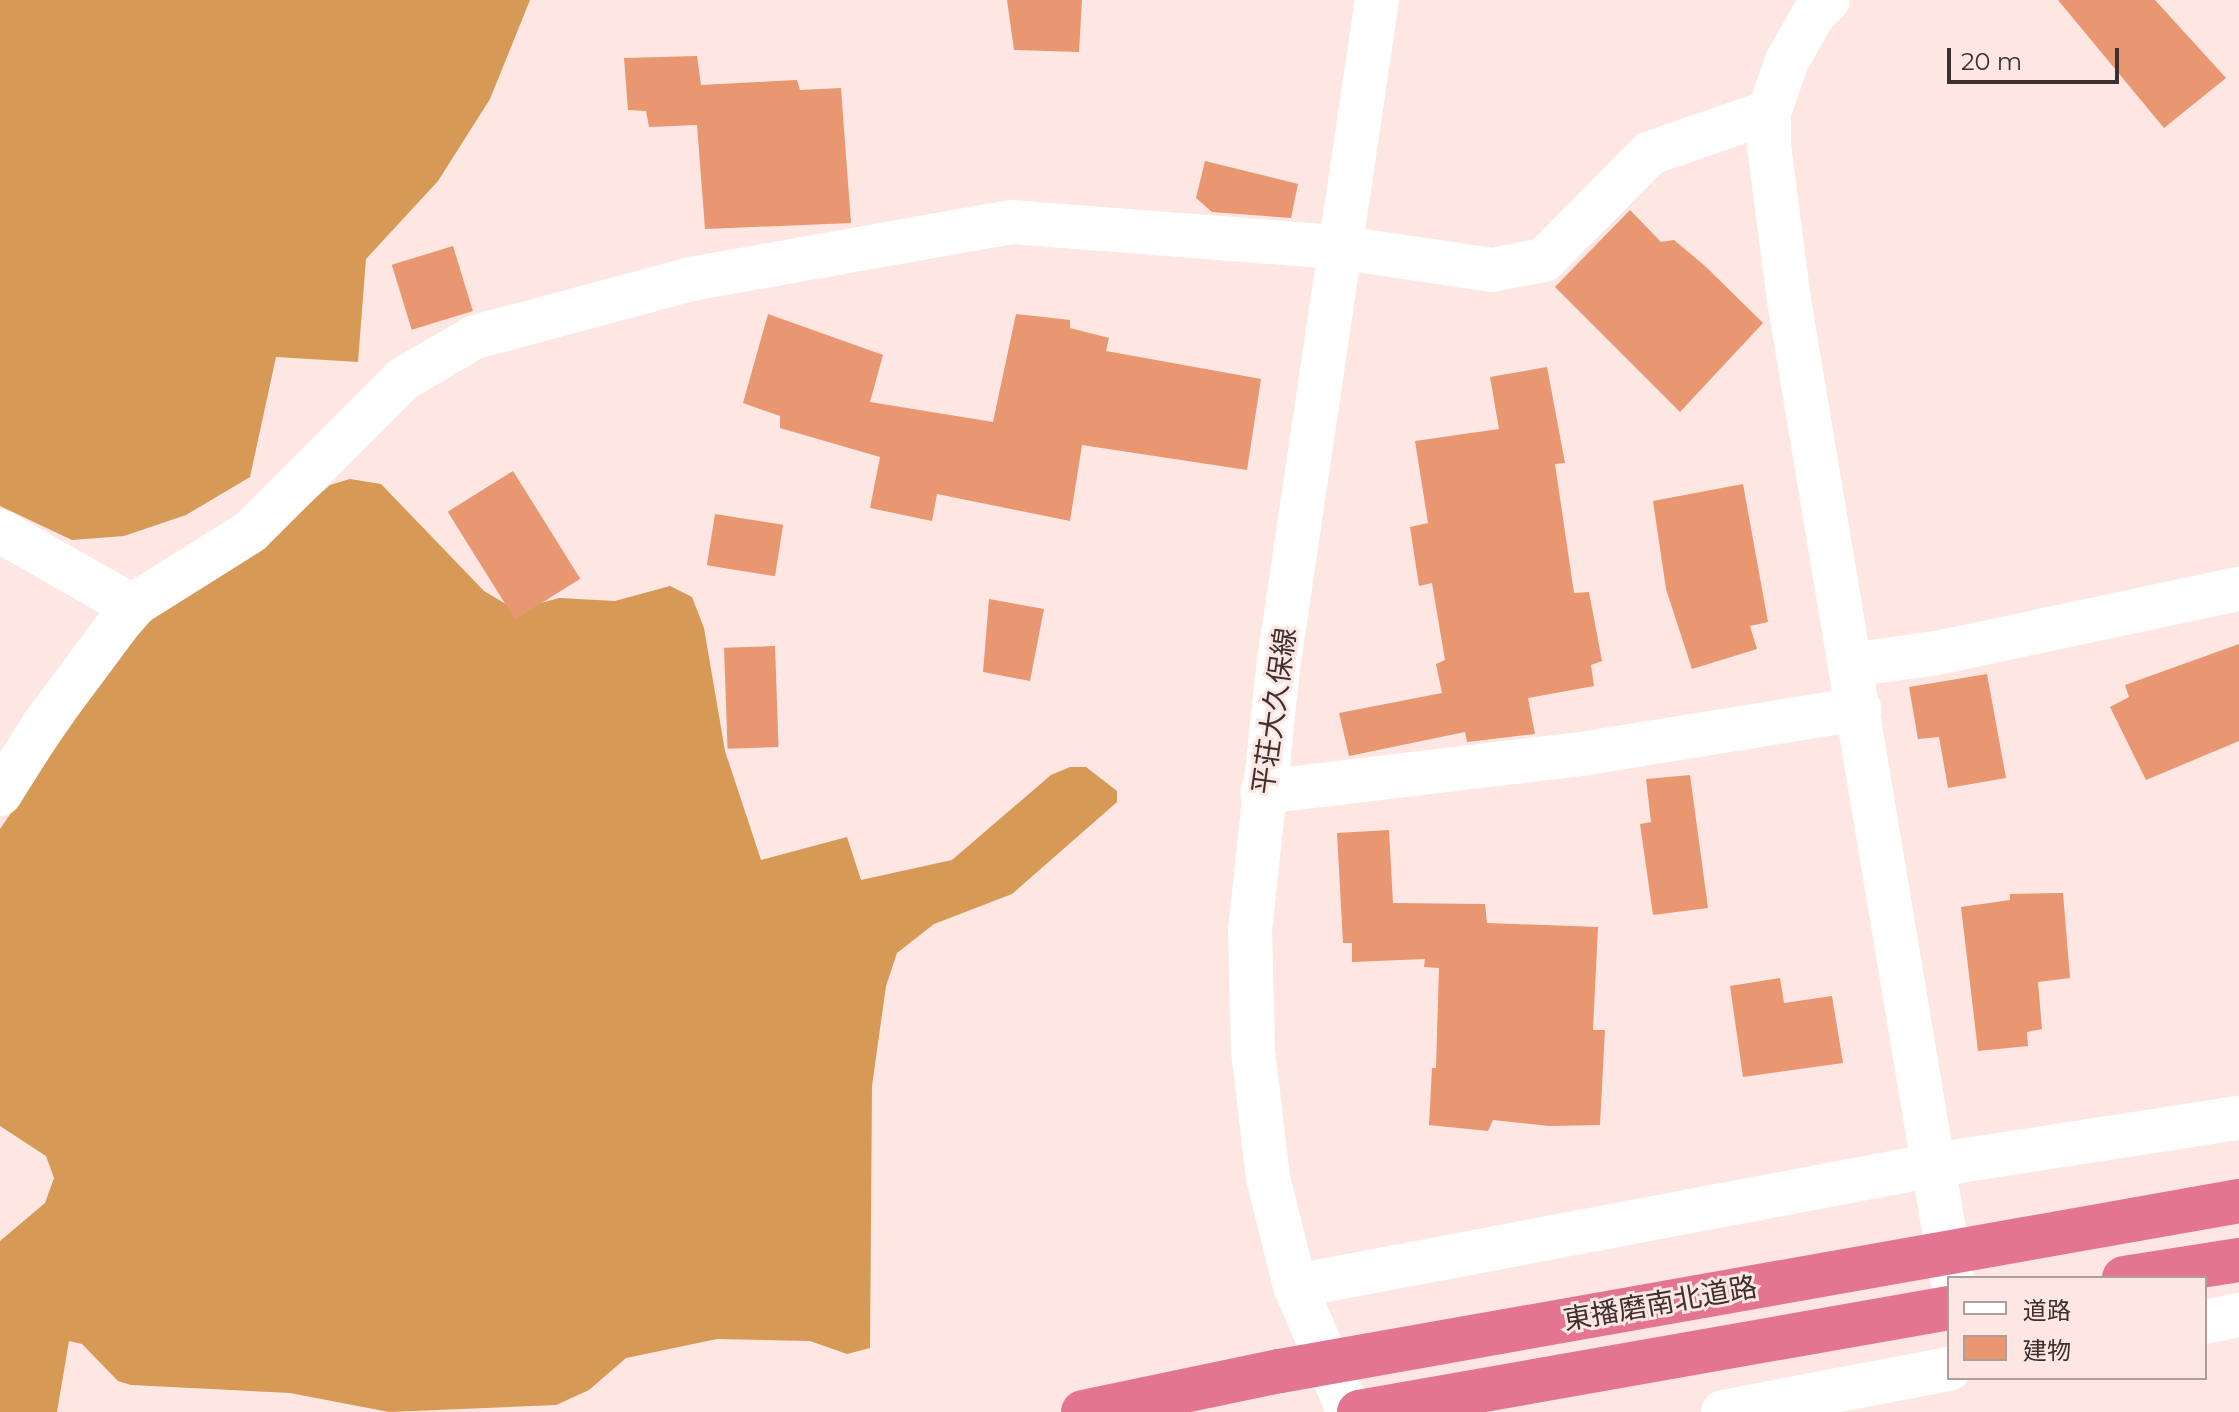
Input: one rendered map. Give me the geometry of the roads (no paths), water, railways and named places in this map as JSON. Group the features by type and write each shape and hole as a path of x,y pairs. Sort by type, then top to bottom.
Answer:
{"highway":[{"name":"東播磨南北道路","path":"1083,1412 1280,1371 2239,1201"},
{"path":"2137,1276 2239,1260"},
{"name":"東播磨南北道路","path":"1359,1412 1947,1308"}],"street":[{"name":"平荘大久保線","path":"1349,1412 1295,1286 1268,1178 1253,1051 1250,931 1262,792 1337,247 1377,0"},
{"path":"1828,0 1813,15 1787,61 1769,112 1789,300 1952,1276"},
{"path":"0,794 132,606 250,532 403,379 475,337 691,279 1011,222 1337,247 1492,270 1544,260 1650,153 1769,112"},
{"path":"0,531 132,606"},
{"path":"1850,665 1937,653 2239,589"},
{"path":"1262,792 1587,753 1859,709"},
{"path":"1295,1286 1934,1165 2239,1118"},
{"path":"2207,1322 2239,1315"},
{"path":"1723,1412 1947,1369"}]}
